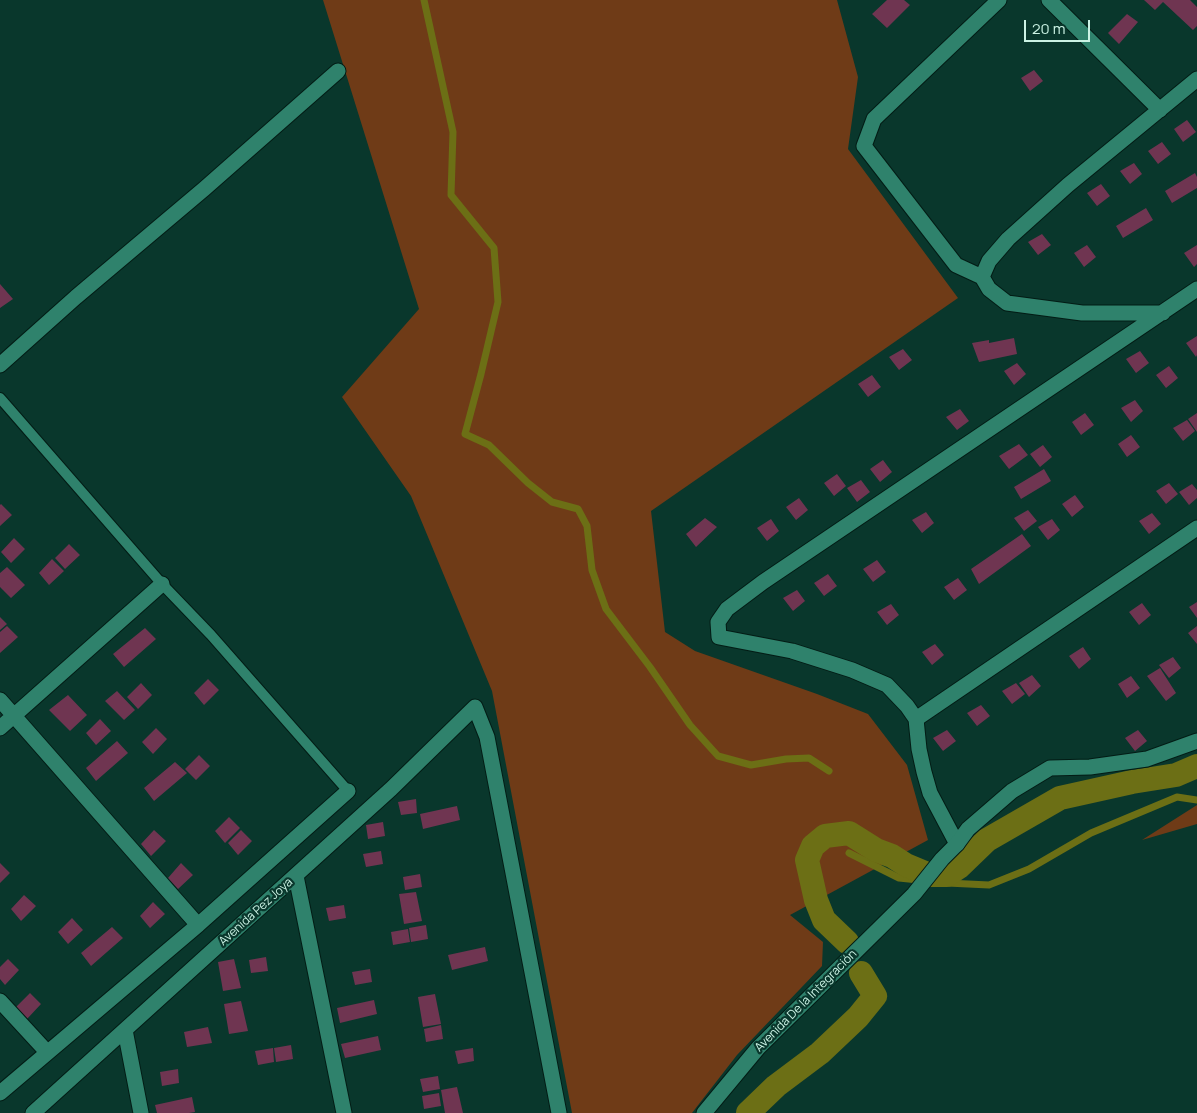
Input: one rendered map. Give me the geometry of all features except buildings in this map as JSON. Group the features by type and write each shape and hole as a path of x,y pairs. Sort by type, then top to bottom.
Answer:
{"street":[{"path":"998,0 874,119 864,146 956,265 982,277 989,289 1007,303 1082,313 1163,313"},
{"path":"1048,0 1160,110"},
{"path":"0,365 338,71"},
{"path":"982,277 989,261 1008,239 1068,185 1197,79"},
{"path":"957,844 930,794 919,749 916,719 908,706 887,686 852,670 792,651 719,637 718,622 727,609 763,582 1197,289"},
{"path":"916,719 1197,528"},
{"path":"0,728 162,584"},
{"path":"0,700 198,925"},
{"name":"Avenida Pez Joya","path":"33,1113 391,789 475,707 488,737 559,1113"},
{"name":"Avenida De la Integración","path":"704,1113 758,1048 914,894 968,829 1012,791 1050,768 1090,767 1147,759 1197,741"},
{"path":"0,1093 198,925 348,791"},
{"path":"296,876 344,1113"},
{"path":"0,1001 47,1052"},
{"path":"125,1030 141,1113"}],"lane":[{"path":"0,398 162,584 211,635 348,791"}],"shaded area":[{"path":"323,0 837,0 858,77 848,149 958,298 651,511 665,632 695,651 868,714 907,765 928,840 790,915 823,942 822,966 737,1055 692,1113 572,1113 492,691 411,496 342,397 419,309"},
{"path":"1197,805 1197,824 1142,840"}],"waterway":[{"path":"424,0 453,132 451,195 494,248 498,302 465,434 489,445 528,483 552,502 578,509 587,526 592,570 606,609 650,667 690,725 718,756 751,765 786,759 809,758 829,771"},
{"path":"847,942 824,920 816,900 807,860 813,846 825,836 849,833 876,850 892,856 906,865 930,875 947,875 959,867 987,840 1060,798 1132,782 1176,775 1197,766"},
{"path":"849,853 899,878 989,885 1029,869 1091,833 1177,797 1197,800"},
{"path":"748,1113 776,1086 820,1053 858,1017 875,996 861,973"}]}
